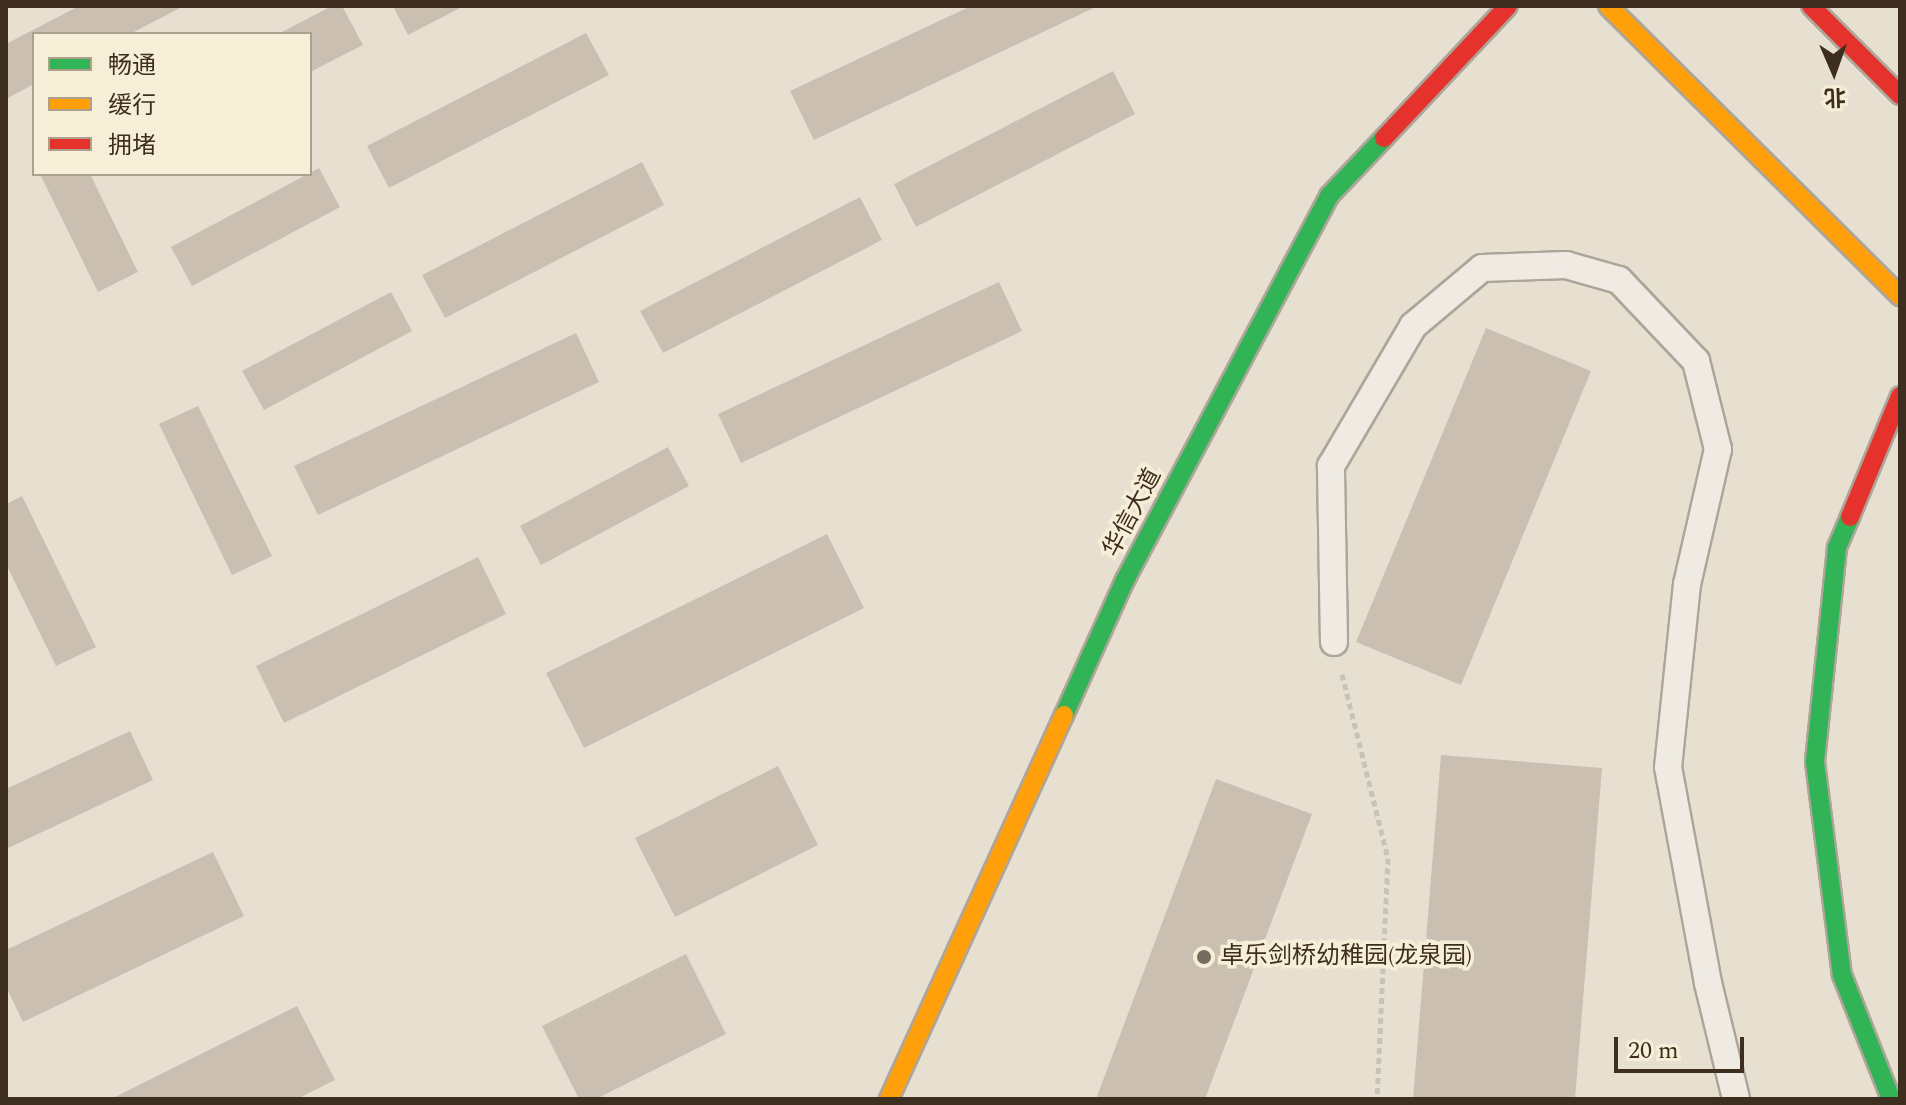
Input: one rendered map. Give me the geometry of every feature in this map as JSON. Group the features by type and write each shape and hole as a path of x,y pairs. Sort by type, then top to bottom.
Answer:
{"street":[{"name":"华信大道","path":"889,1099 1125,580 1329,196 1508,6"},
{"path":"1608,6 1900,296"},
{"path":"1811,6 1900,95"},
{"path":"1891,1099 1842,975 1815,762 1837,548 1900,396"}],"lane":[{"path":"1334,642 1331,466 1413,326 1482,268 1566,265 1619,280 1696,361 1718,449 1687,584 1668,767 1708,983 1736,1099"}],"path":[{"path":"1334,642 1388,858 1377,1099"}],"building":[{"path":"79,6 184,6 134,32 32,32 32,85 6,99 6,44"},
{"path":"332,6 342,6 363,45 312,71 312,32 282,32"},
{"path":"393,6 464,6 408,35"},
{"path":"971,6 1098,6 814,140 790,91"},
{"path":"586,33 609,75 389,188 367,146"},
{"path":"1113,71 1135,114 916,227 894,184"},
{"path":"642,162 664,205 445,318 422,275"},
{"path":"319,168 340,207 192,286 171,247 304,176 312,176 312,172"},
{"path":"41,176 91,176 138,272 98,292"},
{"path":"860,197 882,240 663,353 640,311"},
{"path":"999,282 1022,331 741,463 718,414"},
{"path":"391,292 412,331 264,410 242,371"},
{"path":"1486,328 1591,371 1461,685 1356,642"},
{"path":"576,333 599,382 318,515 294,466"},
{"path":"198,406 272,556 232,575 159,424"},
{"path":"668,447 689,486 541,565 520,526"},
{"path":"22,496 96,647 56,666 6,564 6,504"},
{"path":"827,534 864,608 584,748 546,673"},
{"path":"478,557 506,614 284,723 256,666"},
{"path":"130,731 153,780 6,849 6,789"},
{"path":"1441,755 1602,768 1575,1099 1413,1099"},
{"path":"778,766 818,845 675,917 635,838"},
{"name":"卓乐剑桥幼稚园(龙泉园)","path":"1216,779 1312,814 1205,1099 1096,1099"},
{"path":"213,852 244,916 23,1022 6,987 6,950"},
{"path":"686,954 726,1034 596,1099 579,1099 542,1026"},
{"path":"297,1006 335,1080 297,1099 111,1099"}],"traffic: fast":[{"path":"1064,715 1125,580 1329,196 1384,138"},
{"path":"1850,517 1837,548 1815,762 1842,975 1891,1099"}],"traffic: slow":[{"path":"1608,6 1900,296"},
{"path":"889,1099 1064,715"}],"traffic: jam":[{"path":"1384,138 1508,6"},
{"path":"1811,6 1900,95"},
{"path":"1850,517 1900,396"}],"place":[{"name":"卓乐剑桥幼稚园(龙泉园)","path":"1204,957"}]}
